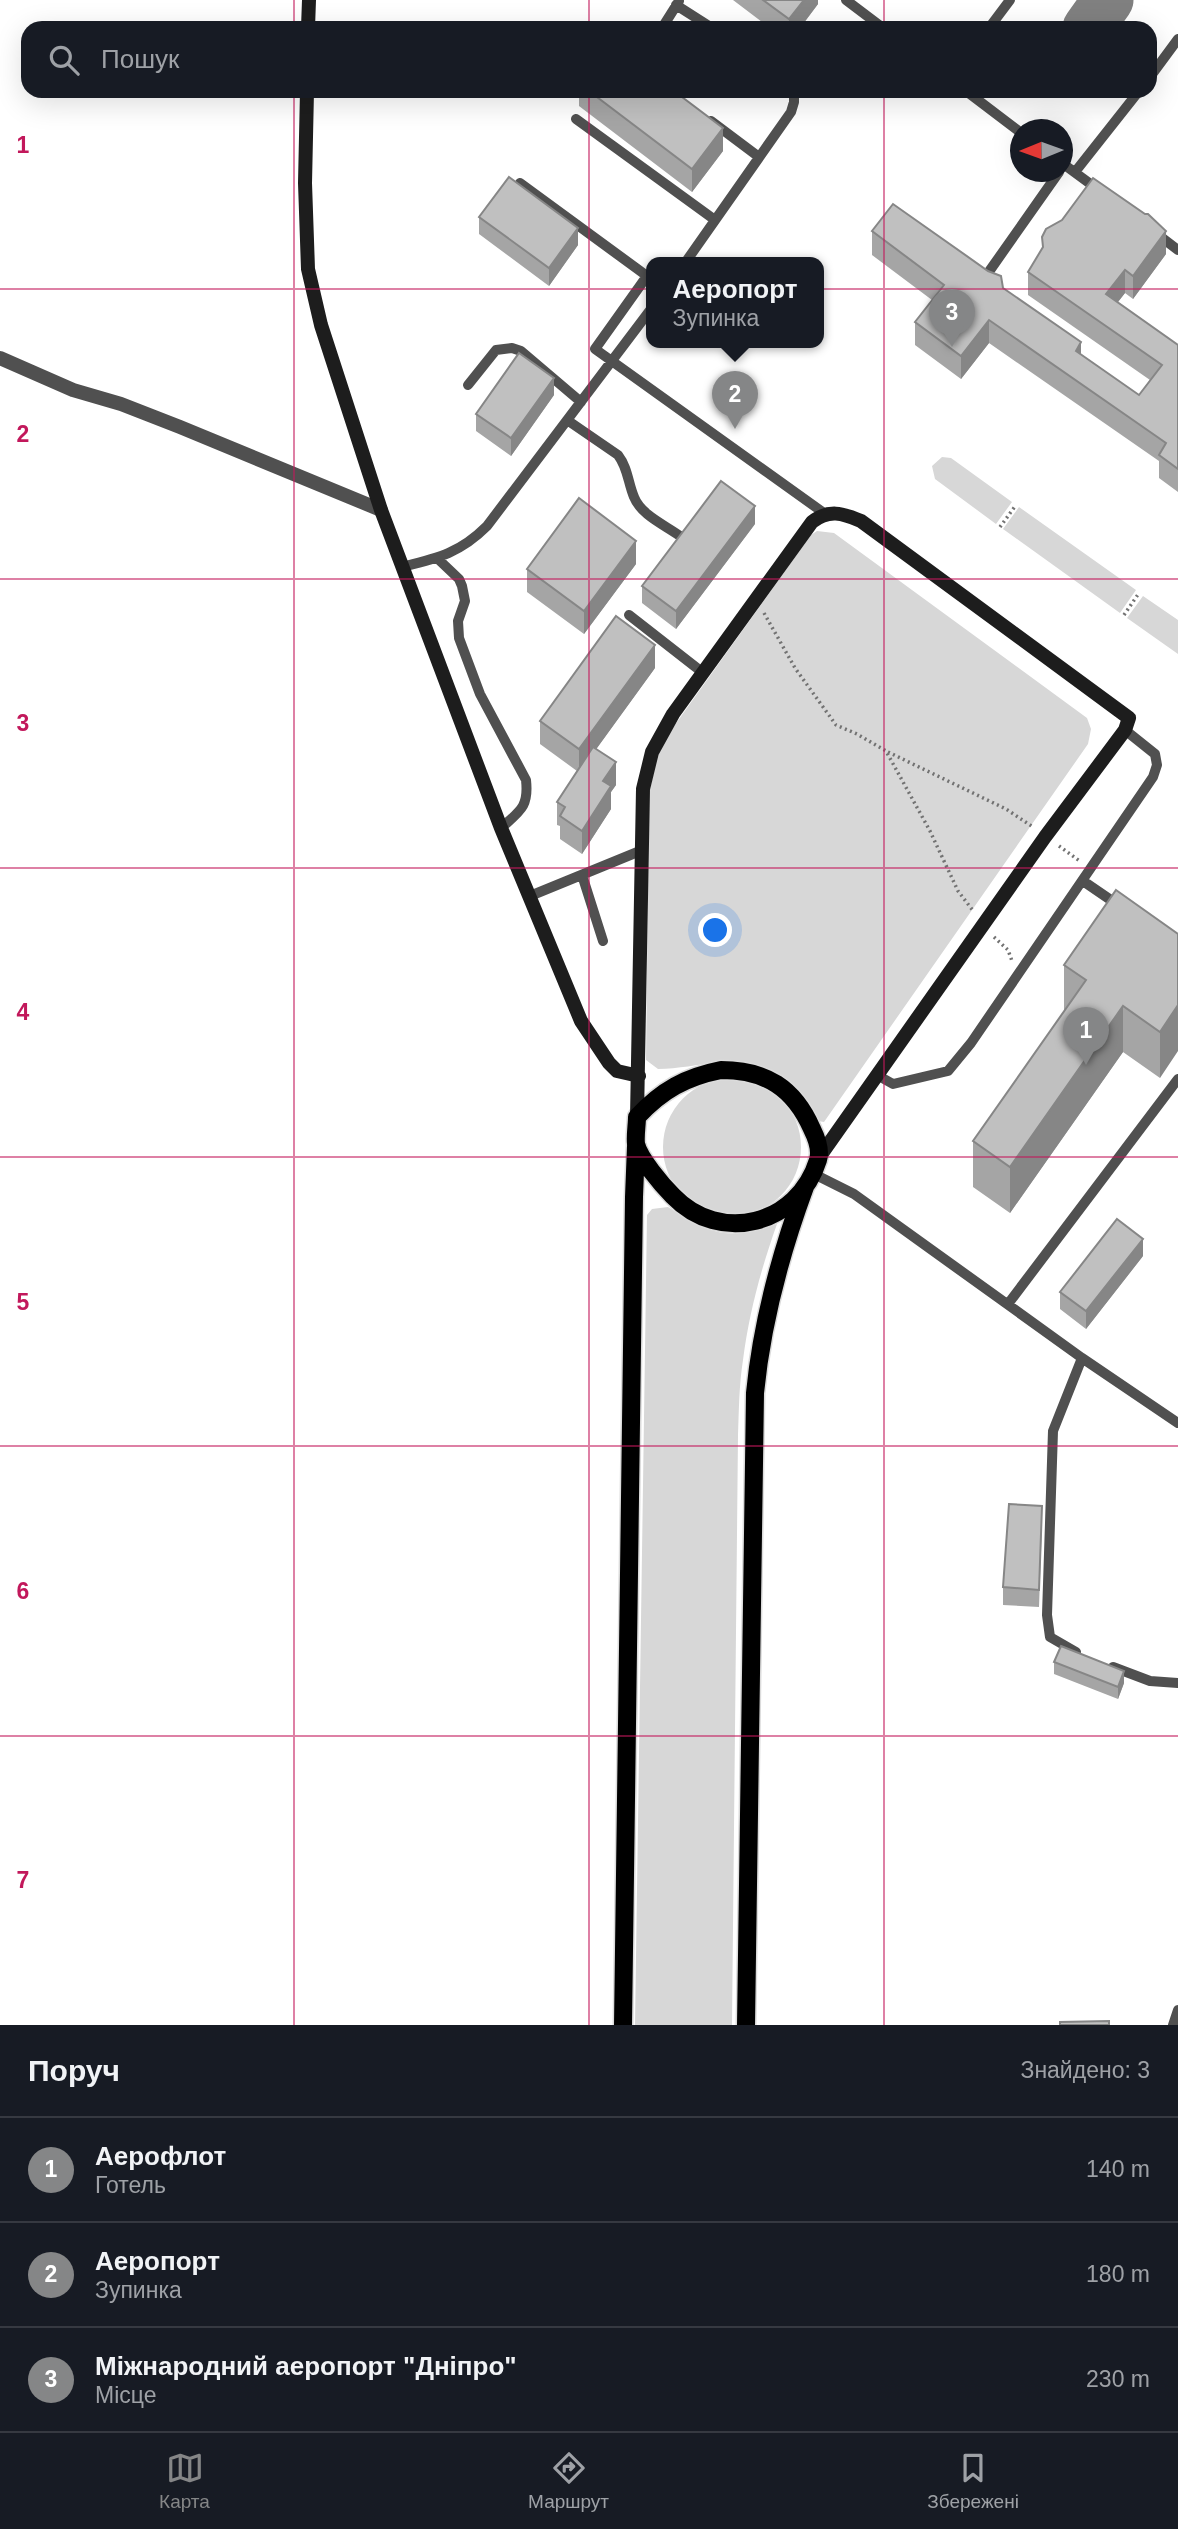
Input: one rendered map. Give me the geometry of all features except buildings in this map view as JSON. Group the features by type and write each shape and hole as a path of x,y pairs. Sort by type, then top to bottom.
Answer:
{"main road":[{"path":"308,21 309,0"},
{"path":"307,98 305,183 308,269 321,325 381,510 500,828 581,1021 617,1071 639,1076"},
{"path":"623,2025 634,1197 637,1117 639,1076 640,851 643,789 652,752 673,714 753,601 812,522 824,513 843,514 861,521 1129,718 1125,730 1045,837 785,1208 766,1217 726,1225 709,1221 691,1212 675,1198 636,1146"},
{"path":"637,1117 660,1094 679,1082 721,1070 743,1070 764,1076 781,1086 798,1103 819,1147 812,1173 783,1246 769,1299 761,1337 755,1393 746,2025"}],"street":[{"path":"0,358 73,390 121,404 381,510"}],"lane":[{"path":"994,21 1010,0"},
{"path":"849,1 874,21"},
{"path":"666,21 678,2 703,21"},
{"path":"1157,68 1178,39"},
{"path":"689,257 791,112 794,98"},
{"path":"975,98 1010,124"},
{"path":"1106,195 1075,172 1133,98"},
{"path":"705,116 759,157"},
{"path":"576,119 715,220"},
{"path":"988,273 1051,182"},
{"path":"520,183 646,275"},
{"path":"1147,226 1178,250"},
{"path":"646,277 595,349 824,513"},
{"path":"401,567 438,559 465,547 487,526 646,316"},
{"path":"468,385 496,350 512,348 522,351 581,402"},
{"path":"568,420 618,455 624,463 635,500 642,509 680,536"},
{"path":"438,559 463,586 465,601 458,621 459,638 480,694 526,780 528,795 525,806 500,828"},
{"path":"629,615 702,672"},
{"path":"877,1074 893,1084 947,1071 971,1043 1153,777 1157,765 1155,754 1125,730"},
{"path":"530,896 640,851"},
{"path":"582,875 603,941"},
{"path":"1083,881 1136,918"},
{"path":"1008,1304 1178,1079"},
{"path":"812,1173 854,1194 1082,1359 1178,1423"},
{"path":"1082,1359 1053,1432 1047,1615 1050,1637 1089,1658"},
{"path":"1101,1663 1150,1681 1178,1683"},
{"path":"1173,2025 1178,2010"}],"path":[{"path":"1000,527 1016,505"},
{"path":"1124,615 1139,593"},
{"path":"753,601 766,614 795,668 836,725 1006,809 1091,870"},
{"path":"886,751 930,831 958,891 983,925 1008,950 1018,976"}],"shaded area":[{"path":"942,457 951,458 1012,502 996,524 935,479 932,466"},
{"path":"1019,507 1136,590 1120,613 1003,529"},
{"path":"817,531 834,533 1087,718 1091,729 1088,744 824,1122 818,1121 799,1095 777,1076 750,1065 710,1064 658,1069 646,1060 649,795 659,747 811,535"},
{"path":"1143,596 1178,620 1178,654 1127,618"},
{"path":"732,1078 758,1083 781,1098 796,1121 801,1147 796,1173 781,1196 758,1211 732,1216 706,1211 683,1196 668,1173 663,1147 668,1121 683,1098 706,1083"},
{"path":"668,1207 697,1224 720,1232 744,1232 777,1224 752,1308 739,1398 732,2025 635,2025 647,1215 652,1209"}],"taxiway":[{"path":"1093,21 1108,0"}],"place":[{"name":"Міжнародний аеропорт \"Дніпро\"","path":"952,347"},
{"name":"Аеропорт","path":"735,429"},
{"name":"Аерофлот","path":"1086,1065"}]}
